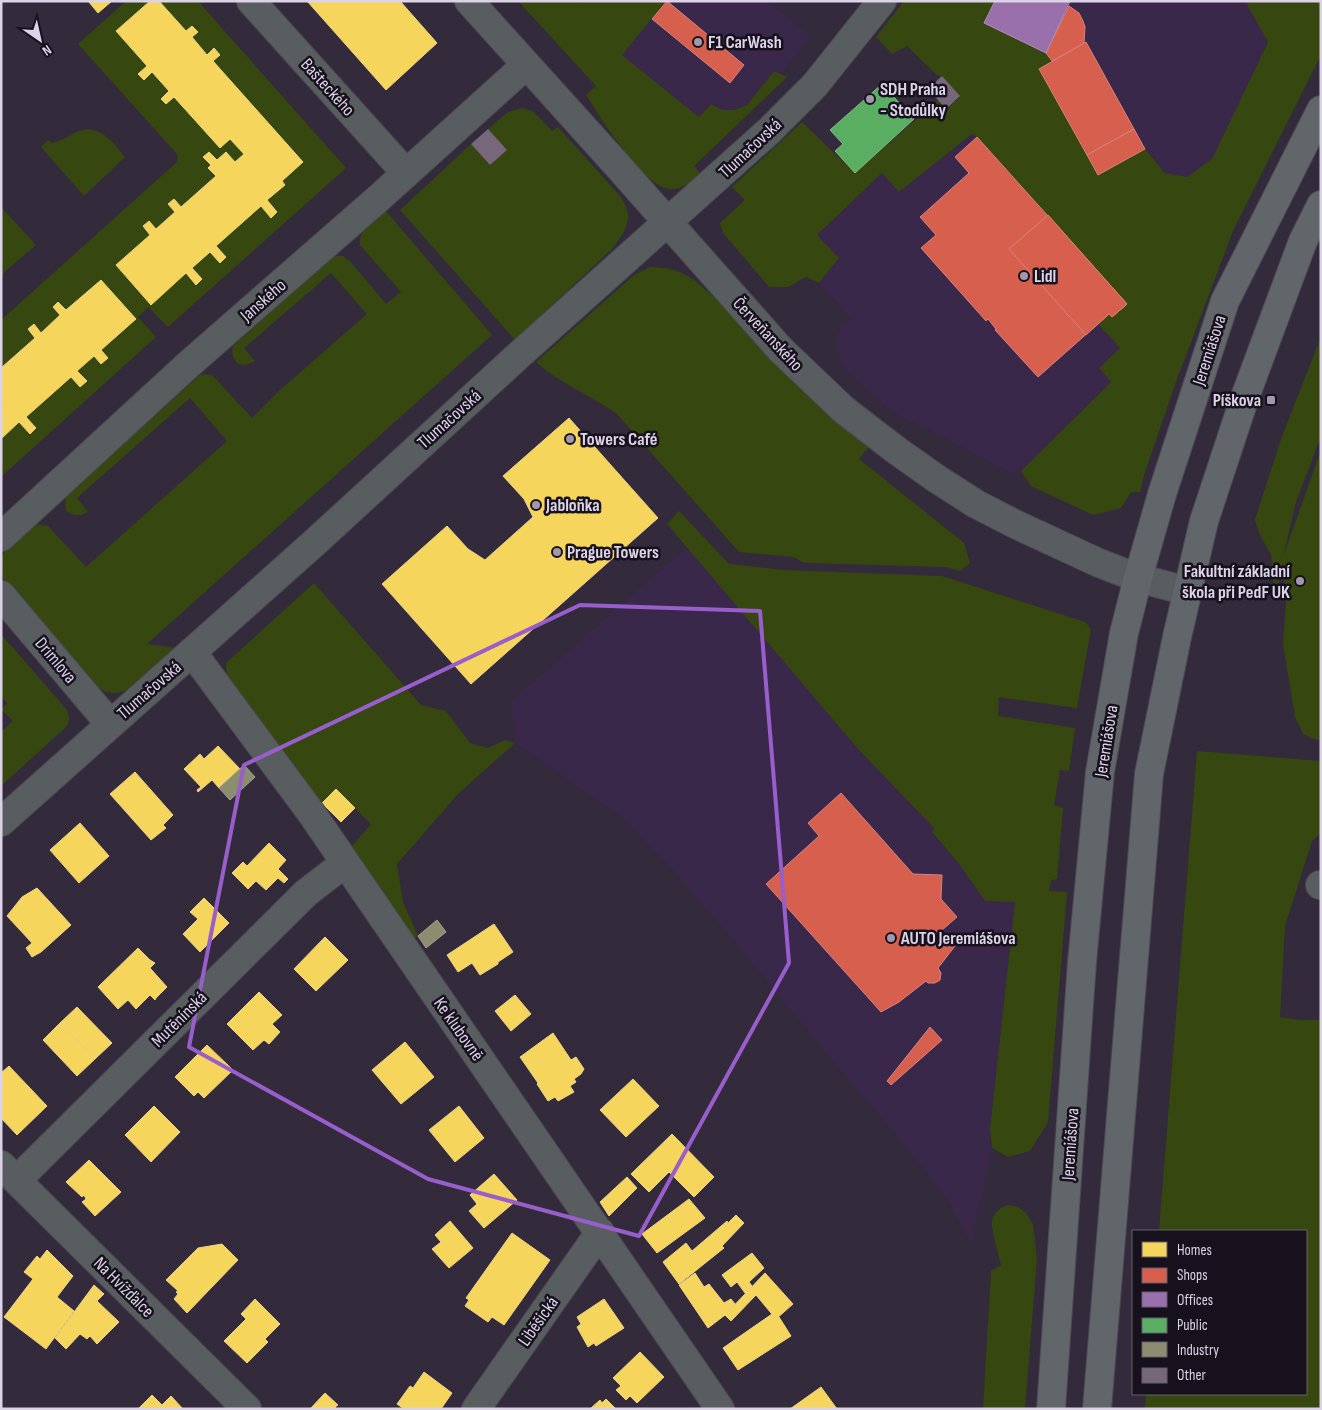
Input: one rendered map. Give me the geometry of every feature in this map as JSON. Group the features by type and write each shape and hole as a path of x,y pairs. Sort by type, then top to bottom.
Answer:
{"main road":[{"name":"Jeremiášova","path":"1051,1409 1082,962 1100,772 1124,634 1162,494 1225,301 1321,110"},
{"path":"1097,1409 1149,774 1187,591 1204,521 1246,397 1303,242 1321,205"}],"street":[{"name":"Bašteckého","path":"251,1 406,173"},
{"name":"Červeňanského","path":"469,1 780,349 844,410 896,450 976,504 1099,563 1138,578"},
{"name":"Tlumačovská","path":"1,822 769,131 815,85 882,1"},
{"name":"Janského","path":"1,537 189,364 526,65"},
{"path":"1138,578 1187,591"},
{"name":"Drimlova","path":"1,596 110,724"},
{"name":"Ke klubovně","path":"192,652 312,814 720,1409"},
{"name":"Mutěnínská","path":"9,1172 306,893 345,863"},
{"name":"Na Hvížďalce","path":"9,1172 247,1409"},
{"name":"Liběšická","path":"476,1409 600,1232"}],"highlighted area":[{"path":"580,605 760,611 789,963 639,1236 428,1179 189,1047 244,765"}],"shaded area":[{"path":"569,1 767,1 810,36 781,74 774,71 747,105 734,110 723,110 711,104 700,117 603,40"},
{"path":"995,1 1245,1 1268,41 1212,160 1187,177 1165,173 1145,149 1098,175 1039,69 984,23"},
{"path":"972,134 977,137 1127,304 1112,317 1109,314 1120,349 1111,382 1021,471 1011,473 932,431 901,417 887,408 844,367 838,353 837,337 840,328 851,318 819,283 839,258 817,235 882,173 899,192"},
{"path":"690,549 858,749 934,828 932,833 960,865 1015,902 990,1129 992,1148 971,1243 945,1195 870,1103 846,1077 671,868 620,815 515,743 512,701 681,552"}],"green space":[{"path":"126,1 150,1 116,31 147,66 138,74 144,80 152,72 169,91 161,99 166,104 174,97 230,139 244,154 235,162 226,152 217,160 209,152 204,157 211,165 208,168 216,176 181,207 174,199 168,204 175,212 156,229 148,221 143,226 150,235 116,265 151,304 186,273 196,284 202,279 192,268 210,252 220,263 226,257 216,246 261,206 271,217 277,212 267,200 285,185 213,61 220,55 214,49 207,55 192,37 198,32 193,26 186,31 159,1 198,1 346,168 168,327 148,307 138,317 156,337 1,477 1,438 19,422 30,433 36,428 26,417 71,377 80,387 86,381 77,371 94,356 108,358 101,350 136,319 101,280 66,310 58,302 53,307 60,315 41,333 33,324 28,329 35,338 1,368 1,320 177,162 178,157 176,153 78,44"},
{"path":"518,1 580,1 581,3 583,1 666,1 622,55 699,117 711,104 723,110 734,110 747,105 774,71 787,77 694,166 701,174 683,187 670,189 659,185 647,176 623,150 586,95 596,86"},
{"path":"904,1 995,1 984,23 1046,53 1052,61 1039,69 1098,175 1145,149 1165,173 1187,177 1212,159 1268,42 1245,1 1321,1 1321,55 1233,231 1177,379 1140,492 1131,492 1121,508 1093,515 1031,486 1021,471 1111,382 1099,368 1120,348 1098,324 1109,314 1113,317 1127,304 977,137 972,134 899,192 882,173 817,235 839,258 819,283 806,277 788,287 769,287 723,233 720,223 745,200 732,187 802,122 855,173 938,100 946,109 960,97 942,76 937,75 907,46 892,54 876,37"},
{"path":"522,108 534,112 552,131 558,127 621,197 628,218 625,230 612,249 515,340 400,210 471,144 490,165 507,150 488,129 508,112"},
{"path":"88,129 105,135 125,157 84,196 41,147 48,140 52,143 57,142"},
{"path":"1,207 36,245 1,275"},
{"path":"386,211 492,335 147,644 177,648 154,671 135,686 125,691 115,693 102,690 92,683 3,578 1,560 3,554 35,524 48,526 86,567 227,441 190,398 77,498 88,512 77,515 66,511 65,497 201,374 212,375 252,418 280,390 367,314 331,273 244,348 255,361 246,365 238,364 235,360 232,354 233,346 334,256 343,256 350,261 386,304 401,292 360,245 364,229"},
{"path":"650,267 666,268 680,272 693,279 716,299 839,424 870,445 859,459 964,543 970,563 960,571 945,567 809,563 802,562 794,557 739,552 617,414 555,377 536,362 634,275"},
{"path":"1321,337 1321,436 1296,502 1283,557 1321,450 1321,740 1313,739 1303,734 1295,717 1283,644 1286,601 1283,563 1279,574 1279,591 1274,590 1271,555 1260,535 1255,520 1281,439"},
{"path":"679,511 729,564 784,570 942,576 1085,622 1091,629 1077,708 999,697 998,716 1075,728 1069,771 1060,770 1054,805 1063,808 1057,879 1051,880 1049,891 1067,892 1048,1122 1030,1151 1008,1157 992,1148 990,1129 1015,902 985,901 960,865 932,832 934,828 858,749 667,524"},
{"path":"314,583 421,705 446,711 470,743 488,748 505,740 515,743 458,794 397,864 403,902 418,936 410,943 347,852 371,824 336,789 321,803 228,686 226,663"},
{"path":"1,634 67,710 69,722 65,728 1,786 1,732 13,721 1,709 7,703 1,697"},
{"path":"1197,751 1321,761 1321,833 1312,841 1285,926 1280,1017 1321,1020 1321,1409 1145,1409 1146,1395 1307,1395 1307,1230 1159,1230"},
{"path":"1008,1205 1018,1207 1026,1213 1033,1224 1037,1259 1025,1409 983,1409 991,1271 1001,1265 992,1222 997,1211"}],"building: Homes":[{"path":"88,1 112,1 98,13"},
{"path":"150,1 159,1 186,31 192,26 198,32 192,37 207,55 214,48 220,55 213,61 303,162 282,181 285,185 267,200 277,212 271,218 261,206 216,246 226,257 220,263 210,252 192,268 202,279 196,285 186,273 151,305 116,265 150,235 143,226 149,221 156,229 175,212 168,204 174,199 181,207 216,176 208,168 211,165 203,157 209,152 217,160 226,152 235,162 244,154 230,139 220,148 174,97 166,104 161,99 169,91 152,72 144,80 138,74 147,66 116,31"},
{"path":"307,1 400,1 437,43 386,90"},
{"path":"101,280 136,319 101,350 108,358 101,364 94,356 77,371 87,381 80,387 71,377 26,417 36,428 30,434 19,422 2,438 1,368 35,338 28,329 34,324 41,333 60,315 53,307 58,302 66,310"},
{"name":"Prague Towers","path":"569,418 658,518 471,684 382,584 447,526 468,549 485,560 533,517 524,499 503,476"},
{"path":"218,746 240,769 219,788 212,780 198,792 197,790 201,787 184,769 200,754 204,759"},
{"path":"135,772 173,815 163,825 166,828 151,840 110,794"},
{"path":"336,789 355,808 341,822 322,803"},
{"path":"80,823 109,856 79,883 50,850"},
{"path":"269,843 286,860 278,869 288,879 284,883 278,878 266,890 256,881 248,889 232,873 243,862 247,866"},
{"path":"37,888 71,925 41,952 32,957 26,948 32,943 7,916 22,897"},
{"path":"204,898 229,923 200,952 183,934 198,919 190,912"},
{"path":"494,924 513,952 480,975 472,963 458,972 447,955"},
{"path":"325,937 348,960 316,991 294,969"},
{"path":"138,948 155,963 150,968 167,987 155,1000 150,995 136,1009 128,1000 118,1009 98,987"},
{"path":"259,992 282,1015 272,1024 280,1032 269,1044 264,1040 253,1050 227,1024"},
{"path":"515,995 531,1014 511,1031 495,1011"},
{"path":"77,1007 112,1043 95,1059 60,1023"},
{"path":"60,1023 95,1059 77,1076 43,1040"},
{"path":"553,1033 571,1060 576,1057 584,1069 574,1079 576,1082 570,1086 574,1092 558,1101 555,1097 548,1101 520,1057"},
{"path":"405,1042 434,1077 401,1104 372,1070"},
{"path":"207,1045 233,1070 204,1098 198,1092 194,1096 175,1077"},
{"path":"9,1066 47,1106 17,1135 1,1118 1,1073"},
{"path":"633,1079 659,1106 626,1137 600,1110"},
{"path":"154,1106 180,1132 151,1162 125,1135"},
{"path":"459,1106 484,1138 455,1162 429,1130"},
{"path":"672,1134 714,1177 694,1197 669,1172 649,1192 631,1174"},
{"path":"89,1160 121,1192 95,1216 82,1202 86,1199 84,1195 82,1197 66,1182"},
{"path":"494,1174 517,1200 484,1228 469,1211 477,1204 470,1195"},
{"path":"627,1177 637,1188 609,1216 600,1202"},
{"path":"689,1199 705,1218 657,1253 642,1234"},
{"path":"736,1215 744,1223 722,1246 724,1248 679,1284 663,1262 686,1243 692,1251"},
{"path":"450,1221 473,1248 449,1268 432,1249 441,1242 435,1235"},
{"path":"512,1233 550,1260 504,1325 492,1317 488,1322 465,1306 469,1300 466,1298"},
{"path":"222,1244 238,1260 187,1313 174,1299 178,1291 166,1280 198,1248"},
{"path":"47,1250 73,1276 57,1297 74,1311 46,1349 4,1317 33,1279 24,1272 37,1256 40,1259"},
{"path":"752,1253 764,1268 749,1282 752,1286 745,1293 737,1282 731,1287 722,1275"},
{"path":"695,1273 704,1287 709,1284 724,1303 731,1299 735,1304 725,1315 708,1328 679,1285"},
{"path":"765,1273 793,1304 776,1319 756,1295 731,1321 725,1315"},
{"path":"94,1285 104,1294 97,1301 119,1322 97,1344 90,1336 87,1339 80,1334 66,1349 55,1338"},
{"path":"255,1299 280,1324 265,1339 268,1342 247,1363 224,1341 246,1319 241,1314"},
{"path":"604,1299 624,1328 596,1346 594,1343 588,1347 577,1327 581,1324 577,1317"},
{"path":"772,1314 776,1319 779,1317 791,1336 738,1370 723,1348"},
{"path":"640,1352 664,1377 637,1403 630,1396 626,1400 616,1390 621,1386 613,1378"},
{"path":"424,1372 452,1393 441,1409 404,1409 397,1404 410,1386 413,1388"},
{"path":"821,1387 837,1409 790,1409"},
{"path":"325,1393 338,1405 335,1407 337,1409 310,1409"},
{"path":"152,1395 162,1405 171,1396 183,1409 138,1409"},
{"path":"606,1399 616,1409 590,1409 600,1400 602,1403"}],"building: Shops":[{"name":"F1 CarWash","path":"667,1 744,65 730,83 652,19"},
{"path":"1069,6 1079,13 1083,21 1085,27 1084,43 1052,61 1046,53"},
{"path":"1086,42 1134,129 1087,155 1039,69"},
{"path":"1134,129 1145,149 1098,175 1087,155"},
{"name":"Lidl","path":"977,137 1127,304 1112,317 1109,314 1038,377 995,330 988,319 986,321 921,248 936,235 920,217 969,173 955,157"},
{"path":"1048,215 1127,304 1112,317 1109,314 1086,335 1009,249"},
{"path":"841,793 913,874 942,875 941,899 957,917 941,931 955,946 938,968 941,973 940,980 935,983 928,983 926,981 899,1002 881,1012 766,884 819,836 808,823"},
{"path":"930,1027 942,1040 891,1085 887,1081"}],"building: Offices":[{"path":"995,1 1070,1 1046,53 984,23"}],"building: Public":[{"path":"882,84 914,119 855,173 835,151 843,144 830,130"}],"building: Industry":[{"path":"244,765 255,777 230,800 219,788"},
{"path":"437,920 446,932 426,948 418,936"}],"building: Other":[{"path":"942,76 960,96 946,109 928,89"},
{"path":"488,129 507,150 490,165 471,144"}],"place":[{"name":"F1 CarWash","path":"698,42"},
{"name":"SDH Praha - Stodůlky","path":"870,99"},
{"name":"Lidl","path":"1024,276"},
{"name":"Píškova","path":"1271,400"},
{"name":"Towers Café","path":"570,439"},
{"name":"Jabloňka","path":"536,505"},
{"name":"Prague Towers","path":"557,552"},
{"name":"Fakultní základní škola při PedF UK","path":"1300,581"},
{"name":"AUTO Jeremiášova","path":"891,938"}]}
